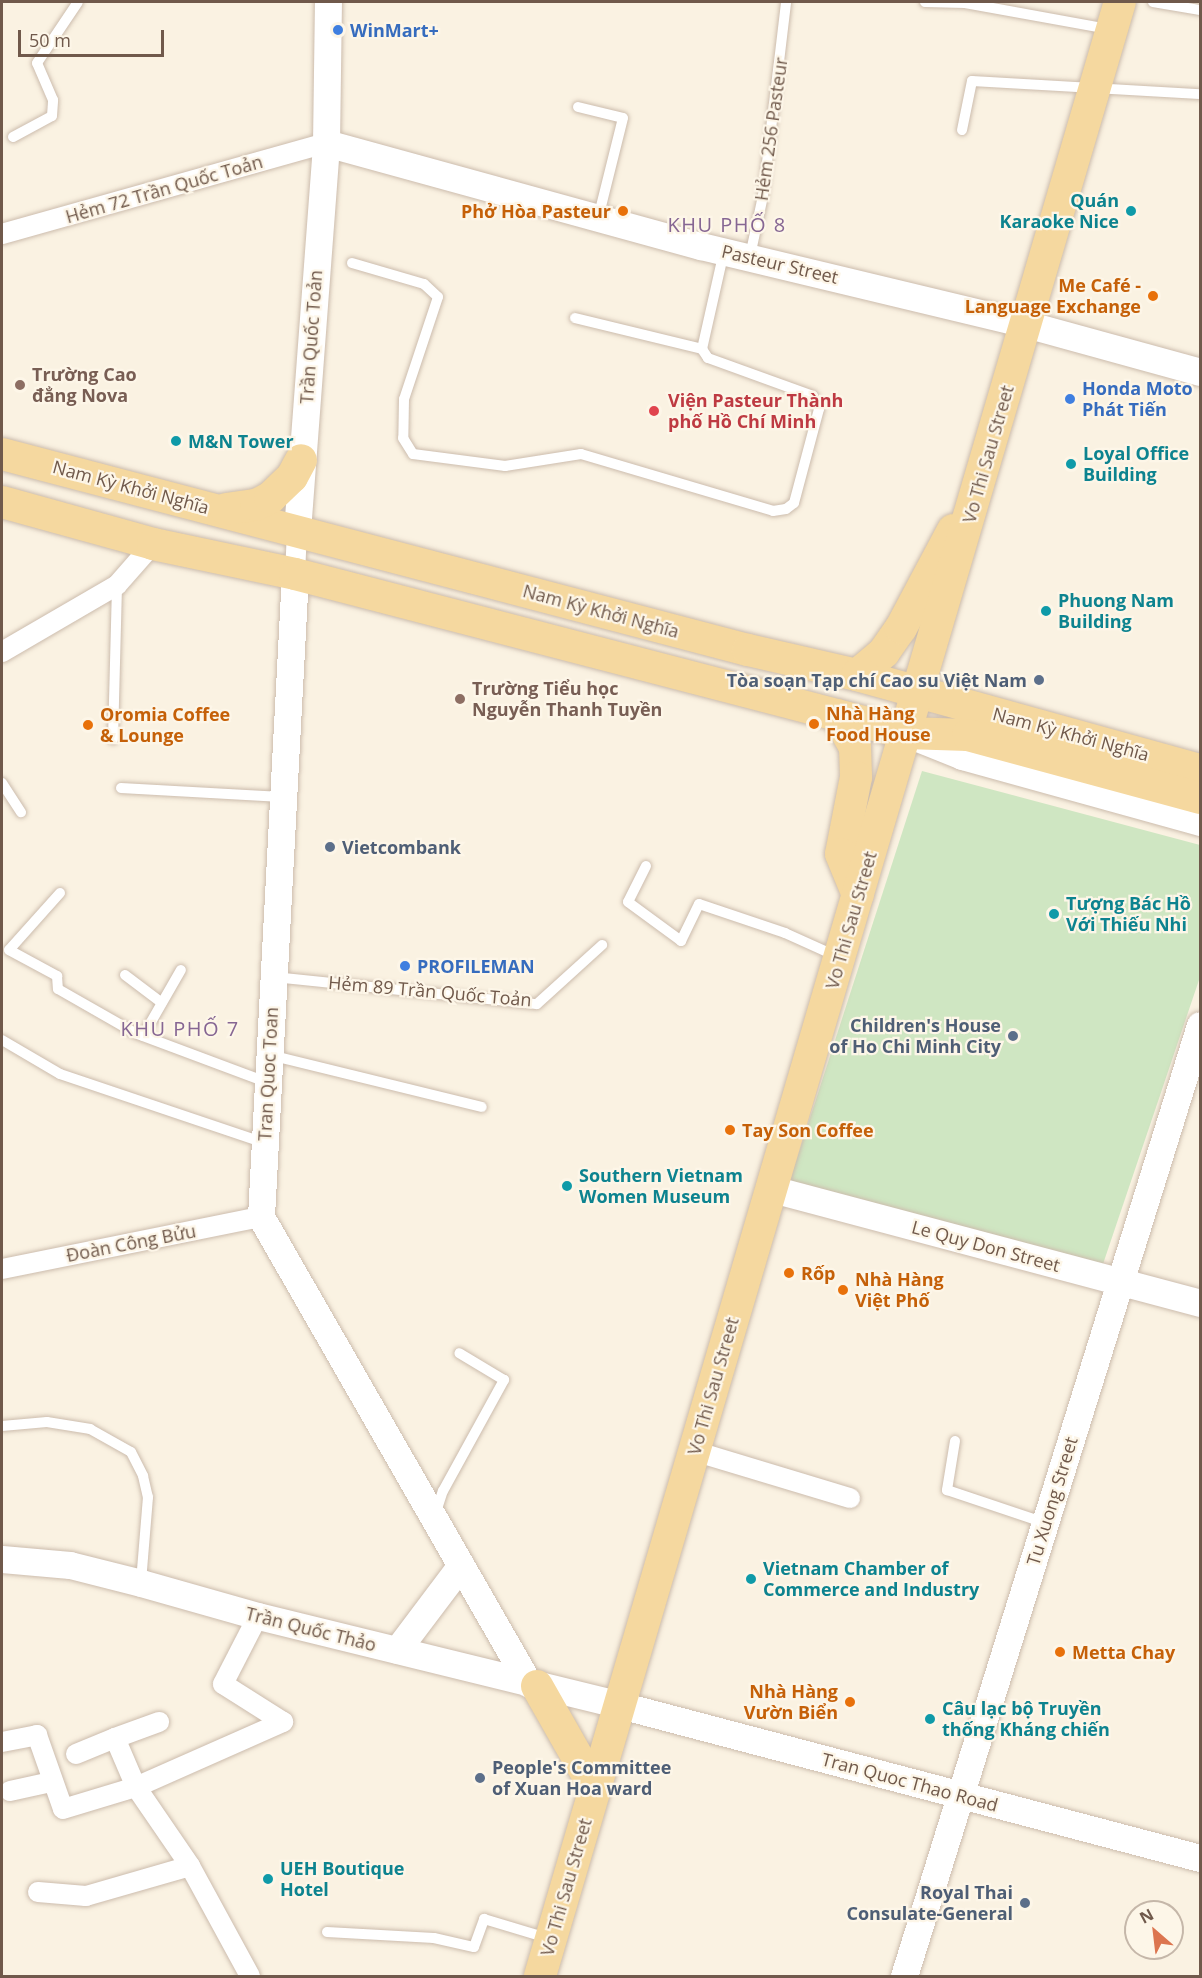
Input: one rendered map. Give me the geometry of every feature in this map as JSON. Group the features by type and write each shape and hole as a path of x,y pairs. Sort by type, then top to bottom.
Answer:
{"main road":[{"name":"Vo Thi Sau Street","path":"540,1977 1116,16"},
{"name":"Nam Kỳ Khởi Nghĩa","path":"2,453 748,650 857,675 1200,770"},
{"path":"216,510 256,505 270,498 292,477 301,460"},
{"name":"Nam Kỳ Khởi Nghĩa","path":"2,502 153,544 295,574 906,733 968,735 1200,798"},
{"path":"857,675 885,652 912,609 951,532 969,516"},
{"path":"837,715 856,754 856,777 841,854 858,895"},
{"path":"533,1685 595,1788"}],"street":[{"path":"326,143 328,2"},
{"name":"Pasteur Street","path":"326,143 598,218 1026,324 1200,372"},
{"name":"Hẻm 72 Trần Quốc Toản","path":"2,234 326,143"},
{"name":"Trần Quốc Toản","path":"297,531 326,143"},
{"name":"Tran Quoc Toan","path":"261,1217 297,531"},
{"path":"2,652 117,585 153,544"},
{"name":"Nam Kỳ Khởi Nghĩa","path":"906,733 962,756 1200,822"},
{"name":"Tu Xuong Street","path":"904,1977 1200,1024"},
{"name":"Le Quy Don Street","path":"772,1189 1200,1303"},
{"path":"261,1217 460,1565 533,1685"},
{"name":"Đoàn Công Bửu","path":"2,1269 261,1217"},
{"path":"694,1451 850,1498"},
{"name":"Trần Quốc Thảo","path":"2,1559 70,1565 258,1617 620,1705"},
{"path":"397,1650 460,1565"},
{"path":"2,1742 37,1735 51,1782 63,1809 136,1787 284,1722 223,1684 258,1617"},
{"name":"Tran Quoc Thao Road","path":"620,1705 1200,1858"},
{"path":"76,1754 159,1722"},
{"path":"115,1738 136,1787 190,1866 250,1977"},
{"path":"10,1791 51,1782"},
{"path":"38,1892 86,1896 190,1866"}],"lane":[{"path":"13,137 52,116 53,100 37,63 78,2"},
{"name":"Hẻm 256 Pasteur","path":"702,349 737,253 763,196 786,2"},
{"path":"925,2 965,2 1116,16"},
{"path":"1153,2 1200,10"},
{"path":"962,130 972,81 1200,94"},
{"path":"578,106 623,118 598,218"},
{"path":"352,263 424,284 438,297 404,399 403,438 412,454 505,466 581,454 773,511 786,509 794,502 805,469 819,409 813,396 708,358 702,349 575,318"},
{"path":"113,739 117,585"},
{"path":"2,783 21,812"},
{"path":"121,788 283,797"},
{"path":"646,866 628,902 681,941 699,904 785,933 840,957"},
{"path":"60,893 9,950 57,976 58,989 143,1036 268,1083"},
{"name":"Hẻm 89 Trần Quốc Toản","path":"273,977 537,1004 602,945"},
{"path":"143,1036 181,970"},
{"path":"125,975 162,1003"},
{"path":"2,1040 60,1074 265,1143"},
{"path":"269,1054 482,1107"},
{"path":"434,1518 443,1491 504,1380 459,1353"},
{"path":"2,1426 47,1422 90,1429 131,1452 143,1476 148,1497 141,1583"},
{"path":"955,1441 947,1490 1045,1524"},
{"path":"327,1932 434,1938 474,1947 484,1919 550,1939"}],"green space":[{"path":"922,771 1200,845 1200,977 1102,1267 789,1183"}],"place":[{"name":"WinMart+","path":"338,30"},
{"name":"Phở Hòa Pasteur","path":"623,211"},
{"name":"Quán Karaoke Nice","path":"1131,211"},
{"name":"Me Café - Language Exchange","path":"1153,296"},
{"name":"Trường Cao đẳng Nova","path":"20,385"},
{"name":"Honda Moto Phát Tiến","path":"1070,399"},
{"name":"Viện Pasteur Thành phố Hồ Chí Minh","path":"654,411"},
{"name":"M&N Tower","path":"176,441"},
{"name":"Loyal Office Building","path":"1071,464"},
{"name":"Phuong Nam Building","path":"1046,611"},
{"name":"Tòa soạn Tạp chí Cao su Việt Nam","path":"1039,680"},
{"name":"Trường Tiểu học Nguyễn Thanh Tuyền","path":"460,699"},
{"name":"Nhà Hàng Food House","path":"814,724"},
{"name":"Oromia Coffee & Lounge","path":"88,725"},
{"name":"Vietcombank","path":"330,847"},
{"name":"Tượng Bác Hồ Với Thiếu Nhi","path":"1054,914"},
{"name":"PROFILEMAN","path":"405,966"},
{"name":"Children's House of Ho Chi Minh City","path":"1013,1036"},
{"name":"Tay Son Coffee","path":"730,1130"},
{"name":"Southern Vietnam Women Museum","path":"567,1186"},
{"name":"Rốp","path":"789,1273"},
{"name":"Nhà Hàng Việt Phố","path":"843,1290"},
{"name":"Vietnam Chamber of Commerce and Industry","path":"751,1579"},
{"name":"Metta Chay","path":"1060,1652"},
{"name":"Nhà Hàng Vườn Biển","path":"850,1702"},
{"name":"Câu lạc bộ Truyền thống Kháng chiến","path":"930,1719"},
{"name":"People's Committee of Xuan Hoa ward","path":"480,1778"},
{"name":"UEH Boutique Hotel","path":"268,1879"},
{"name":"Royal Thai Consulate-General","path":"1025,1903"}],"district":[{"name":"KHU PHỐ 8","path":"727,224"},
{"name":"KHU PHỐ 7","path":"180,1028"}]}
